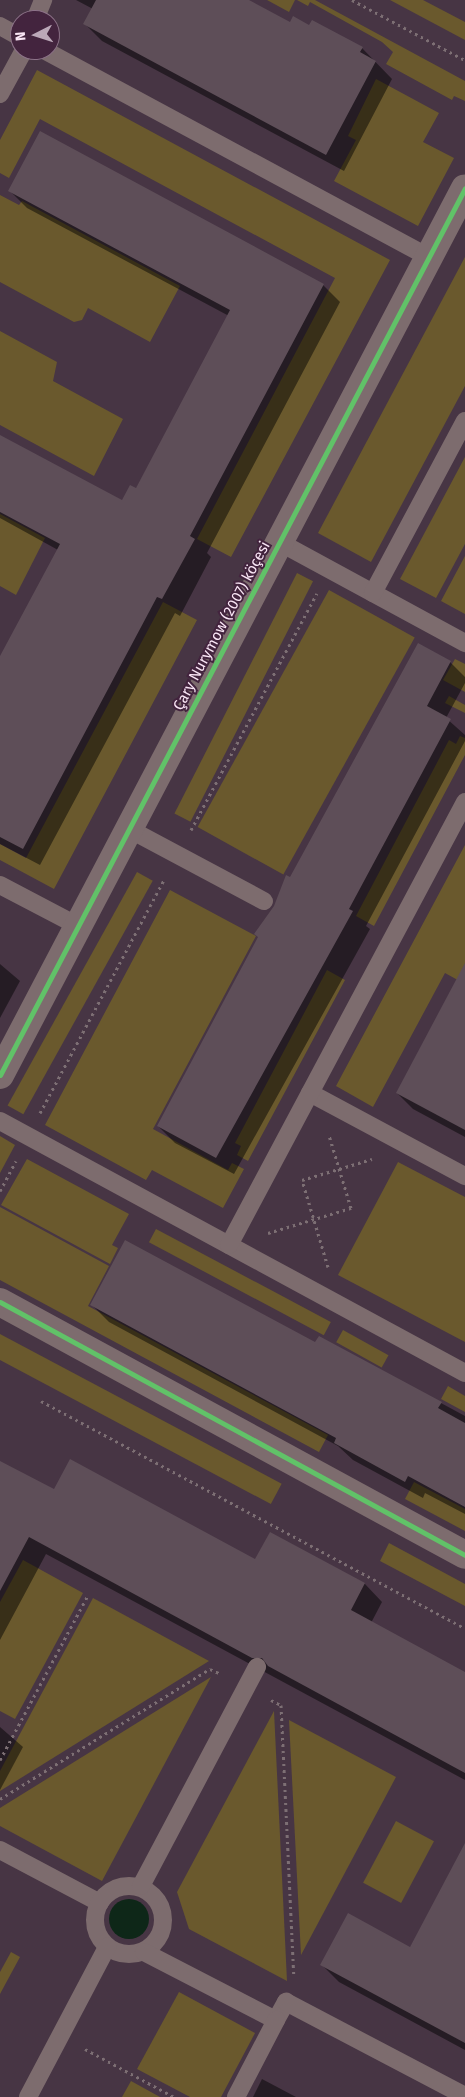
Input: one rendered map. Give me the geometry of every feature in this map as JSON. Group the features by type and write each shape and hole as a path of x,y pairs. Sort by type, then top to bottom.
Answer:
{"street":[{"name":"Çary Nurymow (2007) köçesi","path":"0,1075 465,188"},
{"path":"0,1302 465,1555"}],"lane":[{"path":"60,59 429,257"},
{"path":"0,94 19,60"},
{"path":"373,593 465,421"},
{"path":"279,542 465,643"},
{"path":"229,1245 465,802"},
{"path":"129,829 264,901"},
{"path":"0,885 78,926"},
{"path":"306,1101 396,1139 465,1176"},
{"path":"0,1121 465,1373"},
{"path":"141,1886 257,1667"},
{"path":"0,1850 100,1903"},
{"path":"144,1952 162,1931 161,1904 141,1886 114,1888 100,1903 93,1919 107,1947 125,1955 144,1952 276,2020"},
{"path":"28,2097 107,1947"},
{"path":"236,2097 286,2002 465,2096"}],"path":[{"path":"352,0 465,60"},
{"path":"242,1221 265,1234 351,1208 325,1121 306,1101"},
{"path":"320,1294 330,1274 302,1180 388,1154 396,1139"},
{"path":"41,1401 465,1628"},
{"path":"0,1760 88,1596"},
{"path":"0,1799 210,1669 282,1705 294,1985 286,2002"},
{"path":"61,2035 174,2097"}],"shaded area":[{"path":"267,0 295,0 289,12"},
{"path":"297,0 315,0 465,81 465,101 454,96 452,100 386,64 393,52 382,42 310,2 308,6"},
{"path":"390,0 423,0 465,22 465,40"},
{"path":"37,70 390,260 231,557 197,539 335,278 40,119 9,178 0,173 0,140"},
{"path":"376,79 439,113 423,142 454,158 418,226 334,181 356,140 348,136"},
{"path":"0,195 19,205 22,201 180,286 150,342 88,308 82,320 74,322 0,282"},
{"path":"465,257 465,386 371,562 318,533"},
{"path":"0,331 57,362 53,381 123,419 94,476 0,425"},
{"path":"465,457 465,544 436,598 400,579"},
{"path":"0,514 45,538 16,595 0,586"},
{"path":"465,556 465,614 441,601"},
{"path":"297,573 313,581 190,822 174,814"},
{"path":"329,590 415,638 283,875 198,827"},
{"path":"163,602 197,620 54,889 0,860 0,844 26,858"},
{"path":"455,659 465,664 465,692 443,680"},
{"path":"449,696 465,705 465,713 445,703"},
{"path":"460,736 465,738 465,755 374,926 356,916 449,740 456,744"},
{"path":"465,845 465,984 445,973 373,1107 336,1086"},
{"path":"137,872 153,881 23,1114 8,1106"},
{"path":"170,890 256,936 153,1129 228,1170 232,1163 244,1169 223,1208 152,1170 146,1180 45,1125"},
{"path":"327,970 345,980 248,1161 237,1155 241,1146 235,1143"},
{"path":"0,1136 15,1145 0,1173"},
{"path":"27,1159 129,1214 112,1245 118,1248 110,1264 1,1205"},
{"path":"398,1162 465,1197 465,1342 338,1275"},
{"path":"0,1207 109,1266 88,1306 328,1435 319,1452 0,1280"},
{"path":"156,1229 331,1322 324,1335 149,1242"},
{"path":"343,1330 388,1355 382,1367 336,1342"},
{"path":"0,1334 282,1484 271,1504 0,1360"},
{"path":"448,1386 465,1396 465,1412 441,1399"},
{"path":"414,1482 465,1509 465,1531 405,1499"},
{"path":"389,1543 465,1584 465,1606 380,1561"},
{"path":"23,1560 83,1593 15,1719 0,1711 0,1602"},
{"path":"93,1598 209,1661 0,1791 0,1771"},
{"path":"211,1677 102,1881 0,1826 0,1808"},
{"path":"274,1711 287,1981 189,1929 177,1892"},
{"path":"289,1720 396,1777 301,1955"},
{"path":"396,1821 434,1841 401,1903 363,1883"},
{"path":"133,1899 140,1902 146,1908 149,1919 148,1927 140,1936 133,1939 125,1939 118,1936 110,1927 109,1915 112,1908 121,1900"},
{"path":"11,1952 20,1957 0,1994 0,1972"},
{"path":"179,1992 255,2033 221,2097 190,2097 137,2069"},
{"path":"131,2081 160,2097 122,2097"}],"building":[{"path":"96,0 249,0 290,22 293,16 309,25 312,20 363,47 360,52 376,61 326,155 83,24"},
{"path":"40,131 324,284 190,536 195,539 162,599 157,597 23,849 0,837 0,656 60,544 0,512 0,435 122,500 130,485 136,488 230,310 8,191"},
{"path":"418,643 451,661 427,706 451,719 349,909 353,911 216,1158 157,1126 258,937 254,934 274,906 286,875 290,877"},
{"path":"465,963 465,1130 396,1093"},
{"path":"125,1240 315,1342 319,1336 442,1402 438,1408 465,1423 465,1507 408,1476 405,1482 334,1443 336,1438 90,1305"},
{"path":"70,1459 255,1559 270,1532 365,1583 351,1610 465,1672 465,1773 268,1666 262,1658 252,1658 29,1537 0,1591 0,1461 54,1489"},
{"path":"465,1843 465,2043 320,1965 348,1913 410,1947"}],"cycle path":[{"path":"0,1075 465,188"},
{"path":"0,1302 465,1555"}]}
